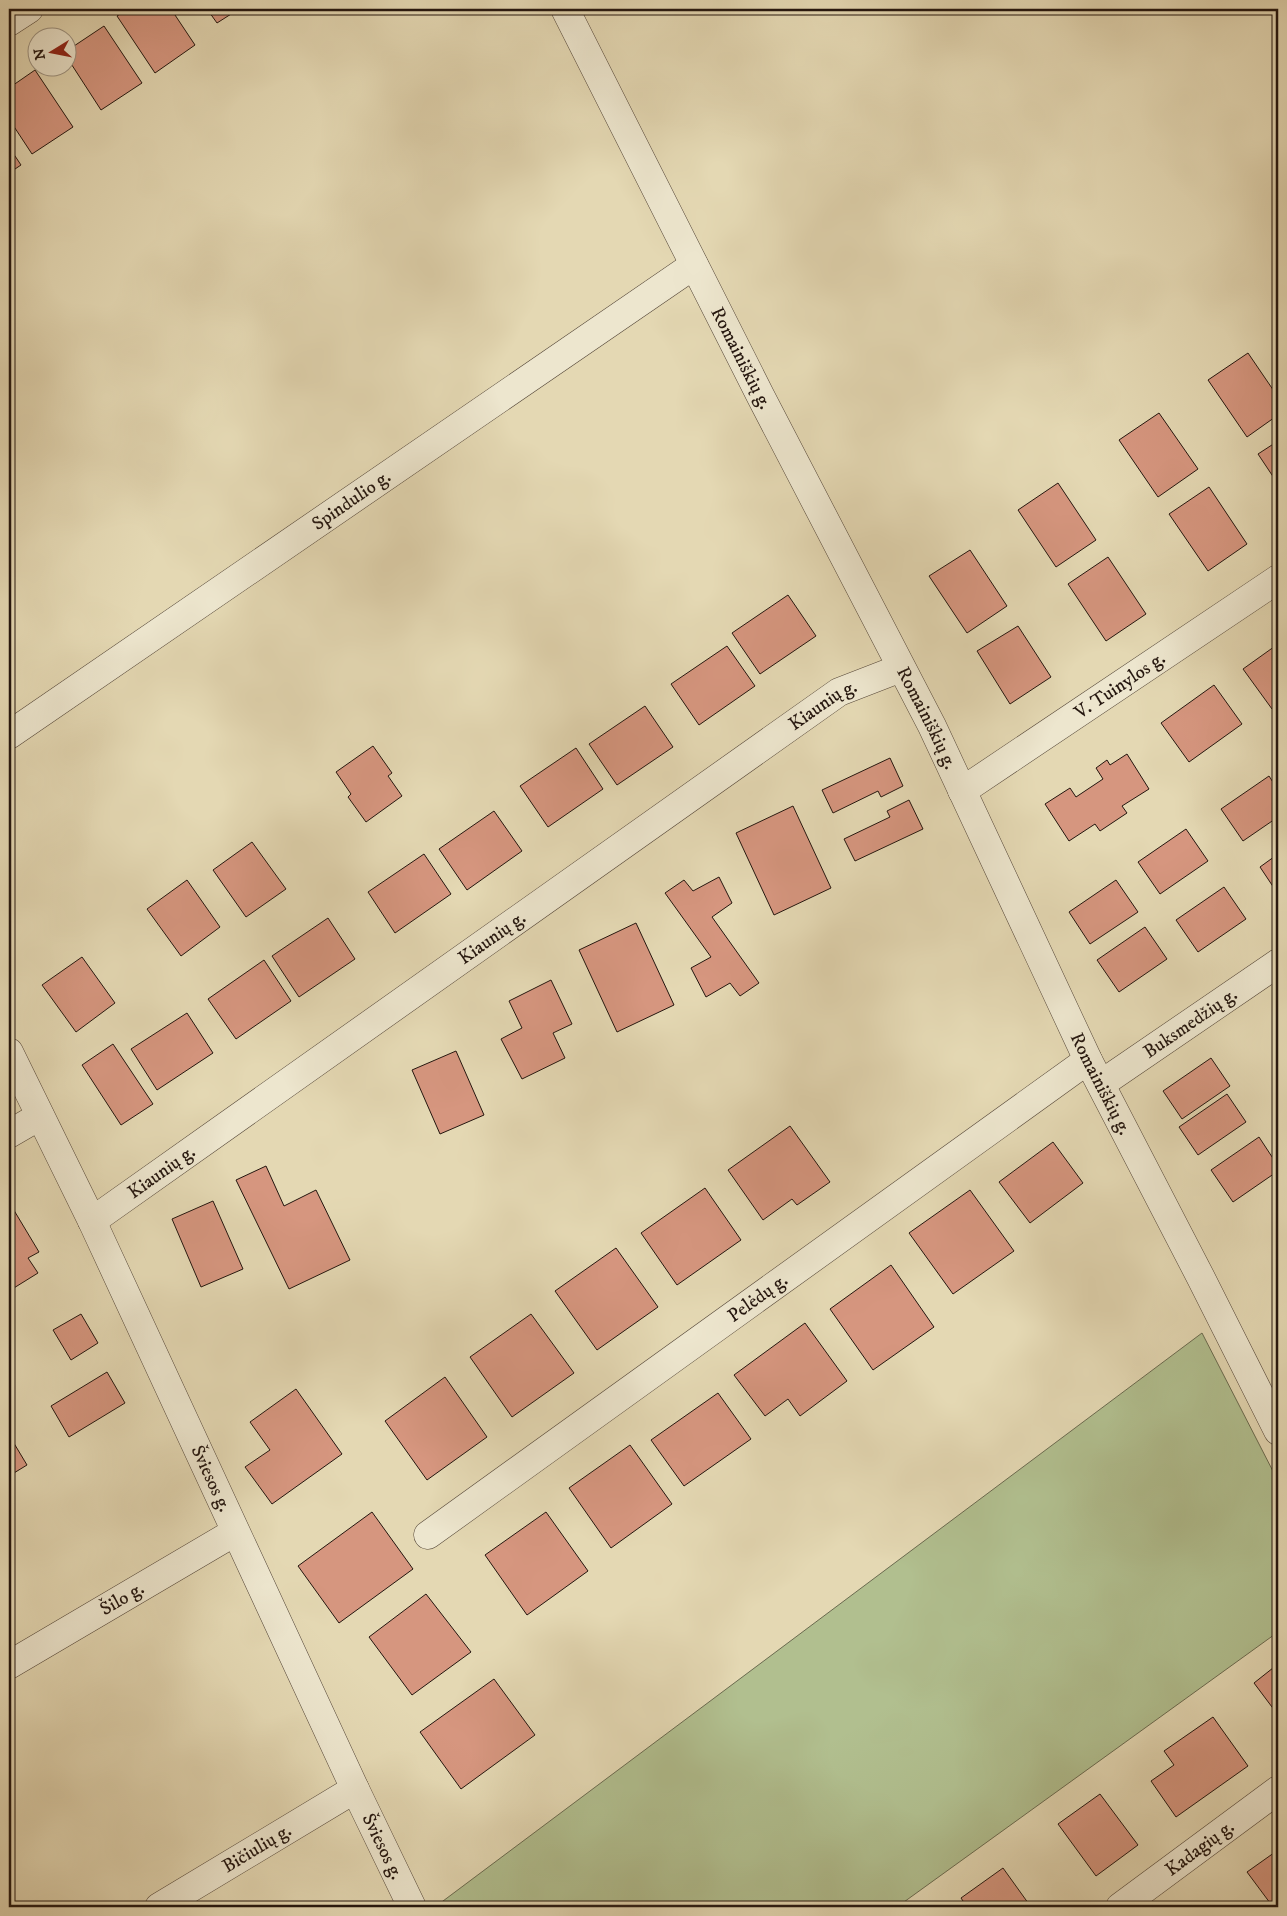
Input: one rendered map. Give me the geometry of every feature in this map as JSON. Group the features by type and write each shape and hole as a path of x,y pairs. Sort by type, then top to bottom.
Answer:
{"street":[{"path":"9,22 29,9"},
{"name":"Romainiškių g.","path":"565,9 694,265 932,726 1088,1060 1197,1269 1278,1432"},
{"name":"Spindulio g.","path":"9,735 694,265"},
{"name":"V. Tuinylos g.","path":"962,791 1278,579"},
{"name":"Kiaunių g.","path":"92,1221 839,692 901,668"},
{"name":"Buksmedžių g.","path":"1101,1084 1278,963"},
{"name":"Šviesos g.","path":"9,1052 92,1221 235,1532 412,1907"},
{"name":"Pelėdų g.","path":"428,1535 1088,1060"},
{"path":"9,1134 40,1116"},
{"name":"Šilo g.","path":"9,1665 235,1532"},
{"name":"Bičiulių g.","path":"159,1907 355,1789"},
{"name":"Kadagių g.","path":"1120,1907 1278,1790"}],"green space":[{"path":"1202,1333 1278,1481 1278,1632 897,1907 435,1907"}],"building":[{"path":"128,9 171,9 195,45 155,73 117,16"},
{"path":"207,9 239,9 217,23"},
{"path":"104,26 142,83 101,110 78,74 78,43"},
{"path":"28,75 28,78 40,78 73,127 32,154 9,119 9,88"},
{"path":"9,147 21,165 9,173"},
{"path":"1248,353 1278,397 1278,415 1247,437 1208,380"},
{"path":"1159,413 1198,469 1158,497 1119,440"},
{"path":"1278,441 1278,484 1258,454"},
{"path":"1058,483 1096,540 1056,567 1018,510"},
{"path":"1209,487 1247,544 1208,571 1169,514"},
{"path":"970,550 1007,606 967,633 929,576"},
{"path":"1108,557 1146,614 1106,641 1068,584"},
{"path":"788,595 816,636 760,674 732,633"},
{"path":"1018,626 1051,677 1010,704 977,651"},
{"path":"1278,644 1278,704 1272,709 1243,669"},
{"path":"727,646 755,686 699,725 671,684"},
{"path":"1214,685 1242,724 1189,762 1161,723"},
{"path":"645,706 673,747 617,785 589,744"},
{"path":"373,746 392,773 388,776 402,796 366,822 348,797 351,794 336,772"},
{"path":"576,748 603,789 548,827 520,786"},
{"path":"1127,754 1149,789 1122,806 1127,813 1100,831 1095,824 1069,841 1045,804 1070,788 1076,797 1103,779 1096,768 1107,760 1110,765"},
{"path":"890,758 903,786 881,797 878,791 833,813 822,790"},
{"path":"1269,776 1278,790 1278,817 1243,841 1221,809"},
{"path":"909,800 923,829 855,861 844,839 890,817 887,811"},
{"path":"793,806 831,888 774,915 736,833"},
{"path":"494,811 522,851 467,890 439,849"},
{"path":"1186,829 1208,861 1160,894 1138,862"},
{"path":"252,842 286,889 246,917 213,870"},
{"path":"424,854 451,894 395,933 368,892"},
{"path":"1278,854 1278,894 1260,867"},
{"path":"719,877 732,903 712,917 759,983 740,996 730,983 706,997 691,968 711,957 665,893 684,880 693,891"},
{"path":"187,880 220,927 181,956 147,909"},
{"path":"1116,880 1138,912 1090,944 1069,912"},
{"path":"1224,887 1246,919 1198,952 1176,920"},
{"path":"328,918 355,959 299,997 272,956"},
{"path":"636,923 674,1005 617,1032 579,950"},
{"path":"1145,927 1167,959 1119,992 1097,960"},
{"path":"82,957 115,1003 76,1032 42,985"},
{"path":"264,960 291,1001 236,1039 208,999"},
{"path":"551,980 572,1024 553,1033 565,1058 522,1079 501,1039 522,1028 509,1001"},
{"path":"187,1013 213,1053 157,1090 131,1049"},
{"path":"113,1044 153,1104 121,1125 82,1065"},
{"path":"456,1051 484,1115 440,1134 412,1070"},
{"path":"1211,1058 1230,1086 1182,1119 1163,1091"},
{"path":"1227,1094 1246,1122 1198,1155 1179,1127"},
{"path":"790,1126 830,1182 797,1205 792,1199 763,1220 728,1170"},
{"path":"1259,1137 1278,1166 1278,1171 1233,1202 1211,1170"},
{"path":"1053,1142 1083,1183 1030,1223 999,1182"},
{"path":"266,1166 284,1206 316,1190 350,1260 289,1289 236,1180"},
{"path":"705,1188 741,1240 677,1285 641,1233"},
{"path":"970,1190 1014,1251 953,1294 909,1233"},
{"path":"213,1201 243,1269 201,1287 172,1219"},
{"path":"9,1202 39,1252 28,1258 38,1273 9,1291"},
{"path":"616,1248 658,1307 597,1350 555,1291"},
{"path":"891,1265 934,1327 873,1370 830,1309"},
{"path":"81,1314 98,1343 71,1360 53,1330"},
{"path":"531,1314 574,1373 512,1417 470,1357"},
{"path":"805,1323 847,1381 800,1416 788,1399 765,1416 734,1375"},
{"path":"107,1372 125,1403 69,1437 51,1406"},
{"path":"445,1377 487,1437 427,1480 385,1421"},
{"path":"296,1389 342,1454 272,1504 245,1467 270,1450 250,1422"},
{"path":"718,1393 751,1439 684,1486 651,1440"},
{"path":"9,1435 27,1465 9,1476"},
{"path":"630,1445 672,1504 611,1548 569,1488"},
{"path":"372,1512 413,1569 339,1623 298,1566"},
{"path":"546,1512 588,1571 527,1615 485,1555"},
{"path":"426,1594 471,1652 412,1695 369,1637"},
{"path":"1278,1664 1278,1715 1254,1683"},
{"path":"494,1679 535,1735 461,1789 420,1732"},
{"path":"1213,1717 1248,1766 1176,1817 1151,1781 1174,1765 1164,1751"},
{"path":"1100,1794 1138,1845 1096,1876 1058,1824"},
{"path":"1278,1850 1278,1907 1273,1907 1247,1872"},
{"path":"1003,1868 1031,1907 967,1907 961,1898"}]}
